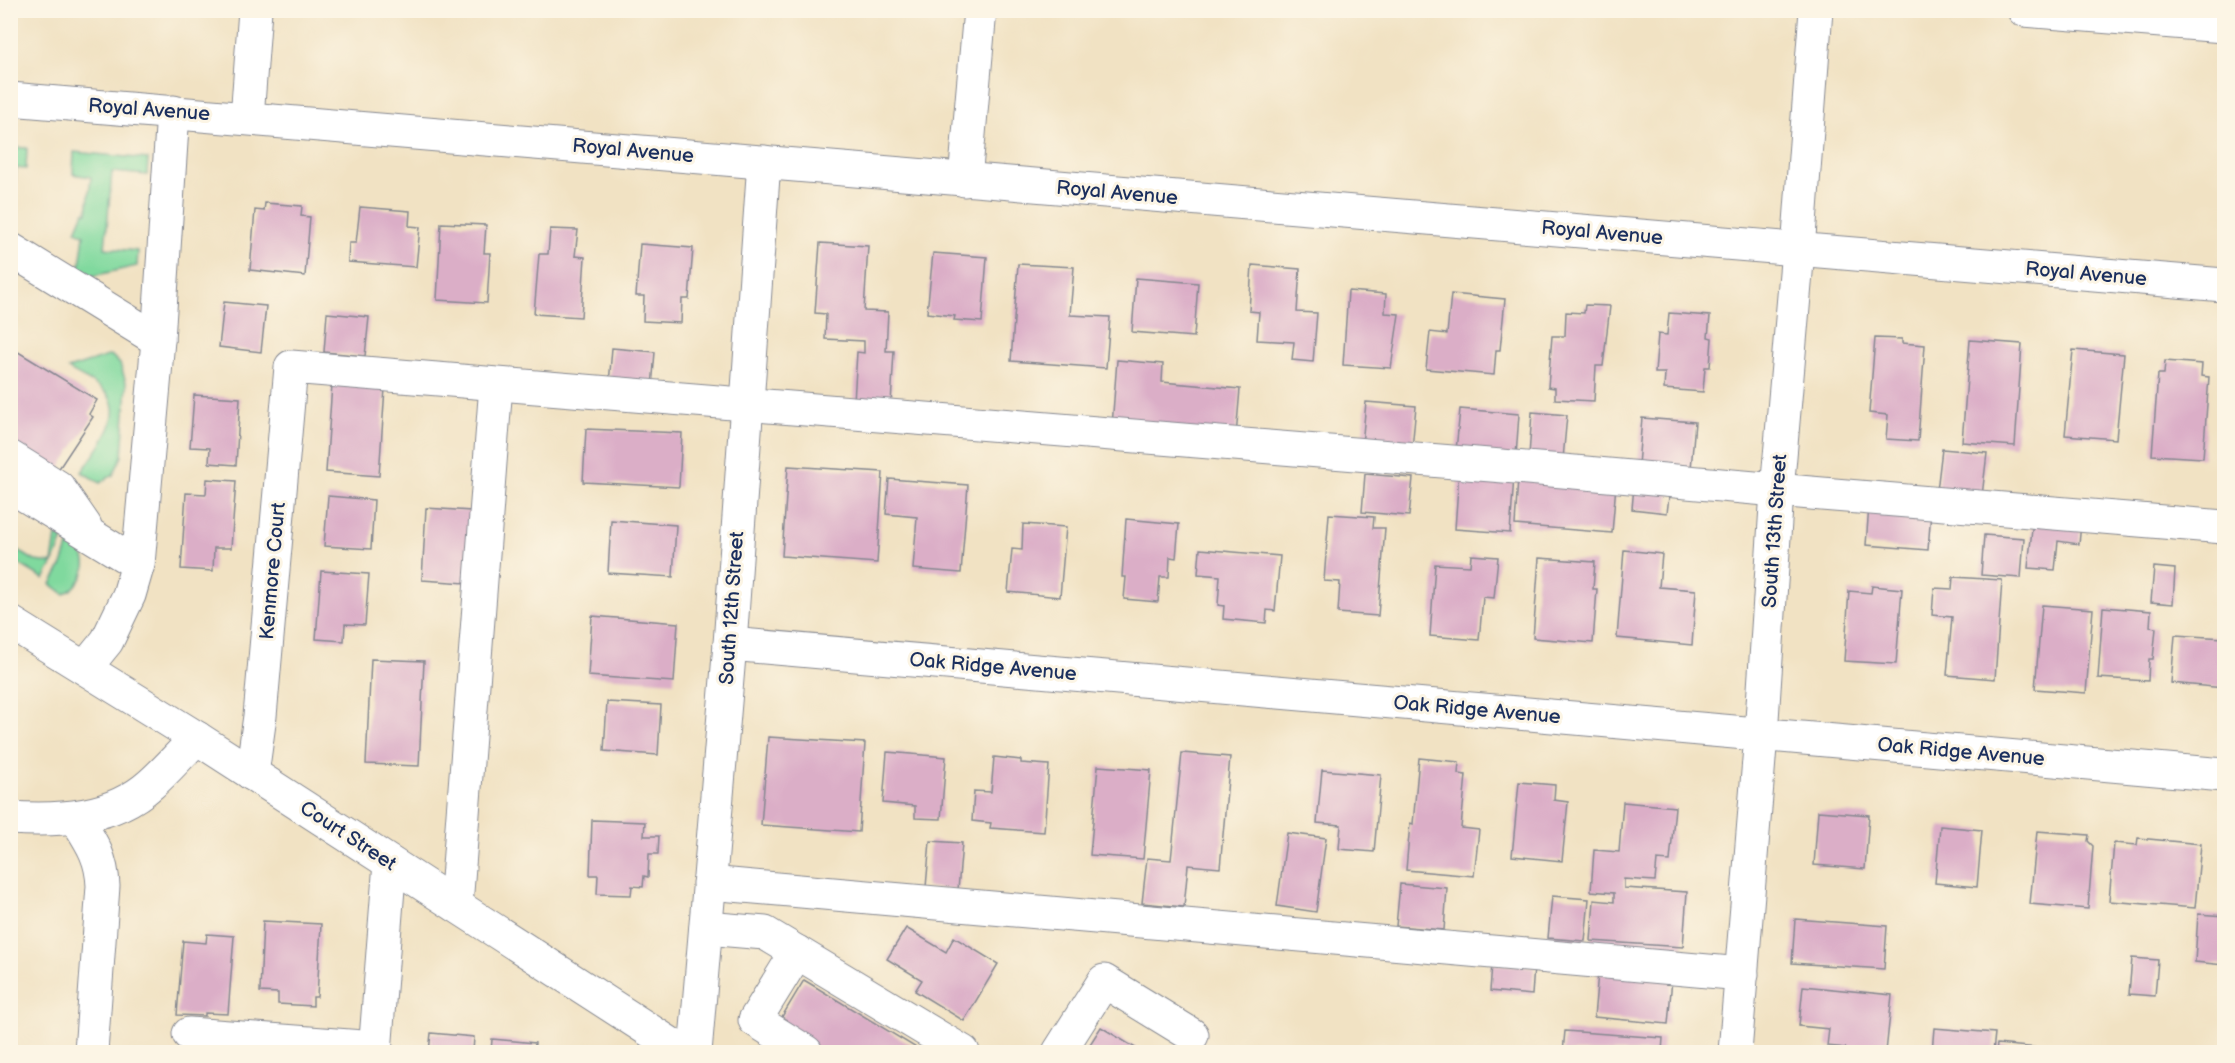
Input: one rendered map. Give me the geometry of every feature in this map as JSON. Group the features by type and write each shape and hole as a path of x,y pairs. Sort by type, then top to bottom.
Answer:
{"street":[{"path":"247,118 255,10"},
{"path":"965,180 980,10"},
{"name":"South 13th Street","path":"1735,1053 1816,10"},
{"path":"2024,10 2224,26"},
{"name":"Royal Avenue","path":"10,99 2224,285"},
{"path":"85,668 107,641 129,595 138,564 158,340 174,112"},
{"name":"South 12th Street","path":"695,1053 730,644 764,162"},
{"path":"10,249 158,340"},
{"name":"Kenmore Court","path":"252,774 260,716 291,368 496,385"},
{"path":"456,905 496,385 2224,527"},
{"path":"10,457 58,487 91,535"},
{"path":"10,486 138,564"},
{"name":"Court Street","path":"10,622 197,738 683,1053"},
{"name":"Oak Ridge Avenue","path":"730,644 2224,775"},
{"path":"10,818 76,818 102,812 125,802 149,786 197,738"},
{"path":"76,818 99,857 103,879 91,1053"},
{"path":"189,1034 375,1050 390,863"},
{"path":"709,883 1742,974"},
{"path":"706,928 765,933 963,1053"},
{"path":"797,952 755,1020 806,1053"},
{"path":"1059,1053 1104,981 1192,1035"}],"green space":[{"path":"10,147 27,148 26,169 16,168 14,191 11,189"},
{"path":"74,152 148,159 147,175 112,172 105,248 138,251 137,266 93,276 79,273 84,235 76,231 84,212 87,213 91,177 73,174"},
{"path":"111,355 120,364 127,385 122,456 113,475 100,483 82,472 111,424 112,403 103,390 68,369"},
{"path":"56,535 63,539 54,561 44,579 11,559 11,546 35,561 52,563"},
{"path":"69,543 83,555 85,569 78,583 64,594 51,584 62,565"}],"building":[{"path":"265,203 302,206 301,216 310,217 305,276 250,270 255,210 264,211"},
{"path":"360,207 410,211 409,226 420,227 416,267 348,262 349,243 356,243"},
{"path":"441,223 486,225 484,253 490,253 487,303 437,300"},
{"path":"550,229 578,230 575,256 585,257 581,317 534,314 539,254 548,254"},
{"path":"820,243 868,246 864,311 888,312 886,351 894,351 891,404 854,402 857,352 864,353 864,341 825,339 826,314 815,313"},
{"path":"640,244 693,248 689,299 682,299 681,323 643,321 644,296 636,296"},
{"path":"933,253 987,257 982,322 954,320 955,316 927,313"},
{"path":"1018,264 1074,267 1070,315 1110,317 1106,368 1011,361"},
{"path":"1252,265 1300,269 1297,312 1317,313 1313,362 1292,360 1294,342 1257,340 1259,312 1249,311"},
{"path":"1136,278 1198,283 1194,337 1132,332"},
{"path":"1348,291 1386,294 1385,313 1399,314 1391,368 1343,365"},
{"path":"1451,294 1505,299 1500,350 1496,350 1494,375 1426,369 1430,332 1447,334"},
{"path":"224,302 266,306 261,352 219,347"},
{"path":"1585,305 1610,306 1603,366 1596,366 1594,401 1555,399 1555,388 1548,387 1552,336 1565,336 1566,312 1584,313"},
{"path":"327,313 369,317 365,356 324,352"},
{"path":"1669,313 1710,316 1708,337 1712,338 1710,367 1705,367 1703,392 1664,389 1665,373 1655,373 1658,334 1667,335"},
{"path":"1875,338 1902,339 1902,343 1925,345 1918,441 1886,439 1888,415 1869,413"},
{"path":"1970,340 2022,344 2015,446 1962,442"},
{"path":"10,347 97,400 89,414 93,417 58,470 10,450"},
{"path":"612,348 655,352 652,387 609,384"},
{"path":"2073,350 2124,354 2116,439 2065,435"},
{"path":"1117,360 1163,364 1162,382 1240,389 1236,436 1112,426"},
{"path":"2165,361 2202,364 2201,376 2209,377 2203,458 2152,455 2158,374 2164,374"},
{"path":"332,384 385,388 379,476 326,472"},
{"path":"194,395 240,398 236,465 209,463 210,448 190,447"},
{"path":"1366,402 1416,406 1412,449 1362,445"},
{"path":"1460,409 1519,414 1516,456 1456,451"},
{"path":"1532,412 1567,415 1563,459 1529,456"},
{"path":"1642,418 1695,422 1691,469 1638,465"},
{"path":"586,429 682,433 679,487 583,482"},
{"path":"1942,449 1987,453 1982,496 1937,491"},
{"path":"788,466 883,472 877,563 782,556"},
{"path":"1459,472 1514,476 1510,533 1455,529"},
{"path":"1365,474 1413,478 1409,516 1362,512"},
{"path":"1518,478 1616,485 1612,533 1515,525"},
{"path":"207,479 236,481 231,548 214,548 213,571 181,569 186,493 206,494"},
{"path":"889,479 968,485 961,573 913,569 917,517 886,514"},
{"path":"1634,486 1670,489 1667,513 1632,509"},
{"path":"328,496 374,500 371,549 324,546"},
{"path":"1869,506 1931,511 1928,550 1866,545"},
{"path":"426,508 471,511 466,583 422,580"},
{"path":"1329,514 1374,517 1373,528 1385,528 1378,616 1338,613 1340,582 1324,581"},
{"path":"1126,519 1179,524 1176,558 1170,557 1169,577 1160,577 1158,602 1124,599 1126,577 1122,577"},
{"path":"2033,519 2081,524 2079,544 2058,541 2055,570 2028,568"},
{"path":"611,520 676,525 673,577 608,573"},
{"path":"1023,524 1066,527 1060,597 1008,592 1012,549 1022,550"},
{"path":"1984,535 2024,538 2021,578 1981,575"},
{"path":"1200,549 1280,556 1275,611 1267,610 1266,623 1223,619 1224,606 1218,605 1220,576 1198,574"},
{"path":"1624,550 1662,554 1659,587 1696,590 1692,645 1617,638"},
{"path":"1471,555 1498,557 1494,598 1483,597 1479,640 1430,636 1435,564 1470,566"},
{"path":"1539,558 1595,562 1593,589 1597,589 1593,643 1533,638"},
{"path":"2154,567 2175,569 2173,604 2151,602"},
{"path":"321,571 369,574 365,625 345,624 344,641 316,639"},
{"path":"1953,577 2002,580 1995,679 1947,675 1952,617 1932,615 1934,588 1952,589"},
{"path":"1872,586 1902,589 1896,664 1844,661 1849,591 1871,593"},
{"path":"2042,605 2093,609 2086,693 2035,689"},
{"path":"2103,607 2151,611 2150,627 2156,628 2153,659 2149,659 2148,681 2098,678"},
{"path":"592,616 678,623 674,682 588,676"},
{"path":"2175,635 2224,638 2224,688 2171,683"},
{"path":"371,659 424,661 419,766 366,764"},
{"path":"607,702 661,705 658,755 604,751"},
{"path":"768,737 865,743 859,832 761,825"},
{"path":"887,752 946,757 941,819 915,818 915,806 883,803"},
{"path":"1182,753 1230,757 1220,868 1188,865 1184,907 1142,903 1147,858 1171,860"},
{"path":"994,757 1021,760 1021,763 1049,765 1044,832 990,828 991,823 972,821 974,791 991,792"},
{"path":"1419,758 1459,762 1458,774 1466,775 1461,828 1479,830 1474,876 1406,870"},
{"path":"1098,766 1151,770 1143,859 1090,855"},
{"path":"1322,770 1381,775 1374,852 1339,849 1341,825 1317,823"},
{"path":"1519,782 1555,785 1554,800 1568,802 1562,861 1512,856"},
{"path":"1623,802 1675,807 1670,861 1657,860 1655,881 1624,879 1624,888 1687,892 1683,947 1591,941 1594,900 1614,902 1614,893 1591,891 1594,850 1619,852"},
{"path":"1818,811 1869,815 1865,869 1814,865"},
{"path":"592,820 645,822 644,836 659,836 658,854 649,854 648,877 644,876 643,887 632,886 631,895 597,894 598,875 590,875"},
{"path":"1940,826 1982,830 1977,887 1935,883"},
{"path":"2037,831 2089,835 2088,841 2093,846 2088,909 2030,904"},
{"path":"1287,833 1326,838 1316,912 1277,906"},
{"path":"2138,838 2201,844 2195,908 2109,901 2114,843 2137,845"},
{"path":"930,841 962,843 958,890 926,887"},
{"path":"1400,884 1447,888 1444,930 1396,926"},
{"path":"1552,896 1589,899 1585,941 1548,938"},
{"path":"2198,914 2224,916 2224,965 2195,962"},
{"path":"1795,919 1887,926 1884,969 1792,963"},
{"path":"263,921 321,924 317,997 313,997 313,1006 278,1004 278,993 260,992"},
{"path":"906,928 946,952 954,937 998,964 964,1021 915,991 922,980 887,959"},
{"path":"207,934 234,936 228,1014 177,1015 183,941 206,943"},
{"path":"2132,958 2158,960 2155,996 2129,994"},
{"path":"1492,964 1534,967 1532,995 1490,991"},
{"path":"1598,973 1672,979 1668,1024 1594,1017"},
{"path":"804,980 923,1052 822,1052 777,1025"},
{"path":"1803,986 1892,995 1886,1052 1846,1052 1846,1048 1827,1046 1829,1029 1799,1026"},
{"path":"1101,1027 1142,1052 1085,1052"},
{"path":"1934,1028 1995,1033 1993,1052 1932,1052"},
{"path":"1565,1031 1663,1038 1662,1052 1563,1052"},
{"path":"431,1033 474,1037 473,1052 429,1052"},
{"path":"492,1039 535,1043 534,1052 491,1052"},
{"path":"1997,1044 2050,1049 2050,1052 1996,1052"}]}
